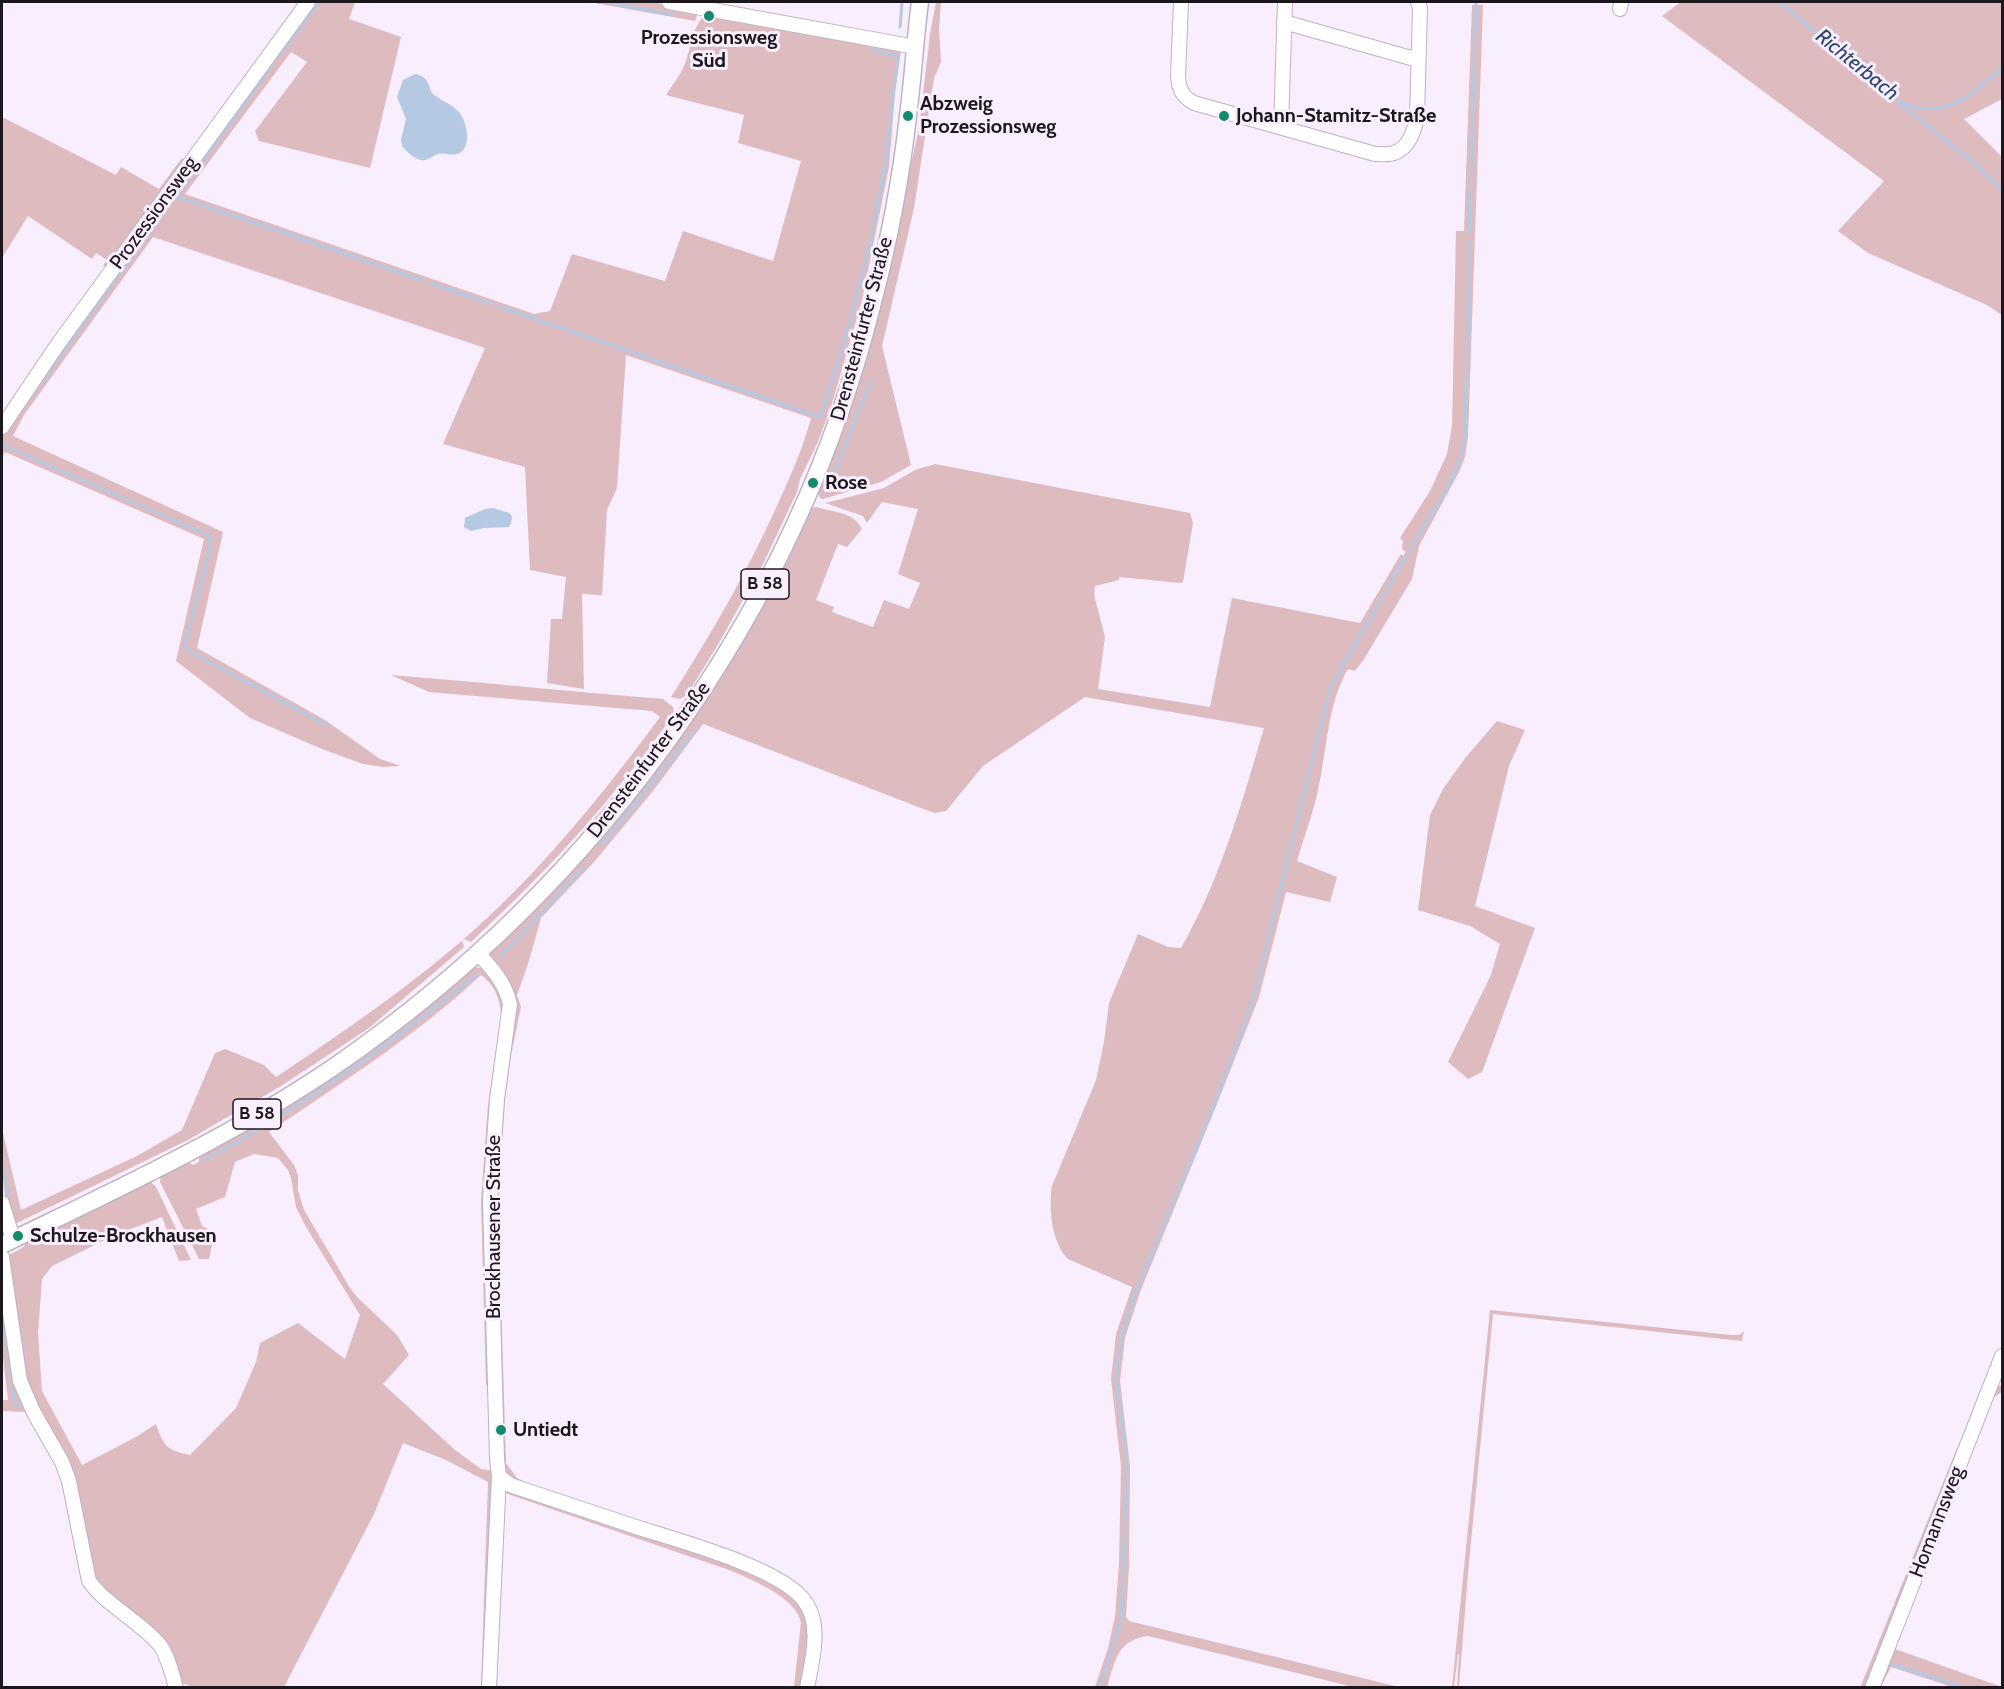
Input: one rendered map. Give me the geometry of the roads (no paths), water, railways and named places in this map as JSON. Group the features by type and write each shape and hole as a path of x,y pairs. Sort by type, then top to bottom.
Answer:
{"main road":[{"name":"Drensteinfurter Straße","path":"8,1242 191,1151 289,1095 333,1067 404,1015 478,953 564,868 644,774 716,670 783,549 807,498 833,432 857,361 889,235 901,169 920,2"}],"street":[{"name":"Prozessionsweg","path":"2,427 58,345 308,2"},
{"path":"669,2 916,47"},
{"path":"1181,2 1178,76 1179,88 1184,97 1194,103 1375,154 1394,153 1406,144 1417,118 1420,8 1418,2"},
{"path":"1281,127 1285,2"},
{"path":"1284,22 1418,60"},
{"name":"Brockhausener Straße","path":"478,953 501,980 510,1004 497,1099 490,1200 499,1476 489,1688"},
{"path":"3,1208 8,1242"},
{"path":"2,1257 20,1381 34,1413 62,1462 69,1481 89,1581 96,1590 160,1645 179,1687"},
{"name":"Homannsweg","path":"1872,1688 2002,1356"},
{"path":"499,1476 510,1485 712,1551 784,1583 804,1599 813,1618 813,1645 807,1688"}],"water":[{"path":"415,74 425,78 432,93 462,116 467,141 462,151 455,154 438,154 419,160 402,146 401,139 406,119 397,97 403,80"},
{"path":"493,508 512,516 508,527 471,531 464,527 465,518"}],"waterway":[{"path":"278,57 319,2"},
{"path":"605,2 673,15"},
{"path":"900,27 902,2"},
{"path":"1469,233 1476,2"},
{"name":"Richterbach","path":"1779,2 1896,100 1913,107 1931,109 1954,103 1975,91 2002,68"},
{"path":"500,307 820,417 859,288 881,188 888,143 898,59 897,56 873,50"},
{"path":"177,196 273,64"},
{"path":"1898,102 1974,163 2002,190"},
{"path":"172,202 176,198 181,198 422,280"},
{"path":"31,396 166,210"},
{"path":"1409,551 1450,481 1457,466 1465,436 1469,241"},
{"path":"430,283 492,304"},
{"path":"827,492 871,380"},
{"path":"2,445 208,535 211,544 185,644 187,650 326,725"},
{"path":"1100,1688 1121,1619 1127,1464 1116,1380 1121,1338 1136,1290 1216,1100 1254,996 1330,688 1406,556"},
{"path":"603,844 693,732"},
{"path":"501,956 583,868"},
{"path":"205,1160 276,1119 345,1074 476,975"},
{"path":"2,1163 9,1196"},
{"path":"2,1303 11,1377"},
{"path":"12,1386 16,1407"},
{"path":"1888,1663 1966,1688"}],"place":[{"name":"Prozessionsweg Süd","path":"709,16"},
{"name":"Abzweig Prozessionsweg","path":"908,116"},
{"name":"Johann-Stamitz-Straße","path":"1224,116"},
{"name":"Rose","path":"813,483"},
{"name":"Schulze-Brockhausen","path":"18,1236"},
{"name":"Untiedt","path":"501,1430"}]}
